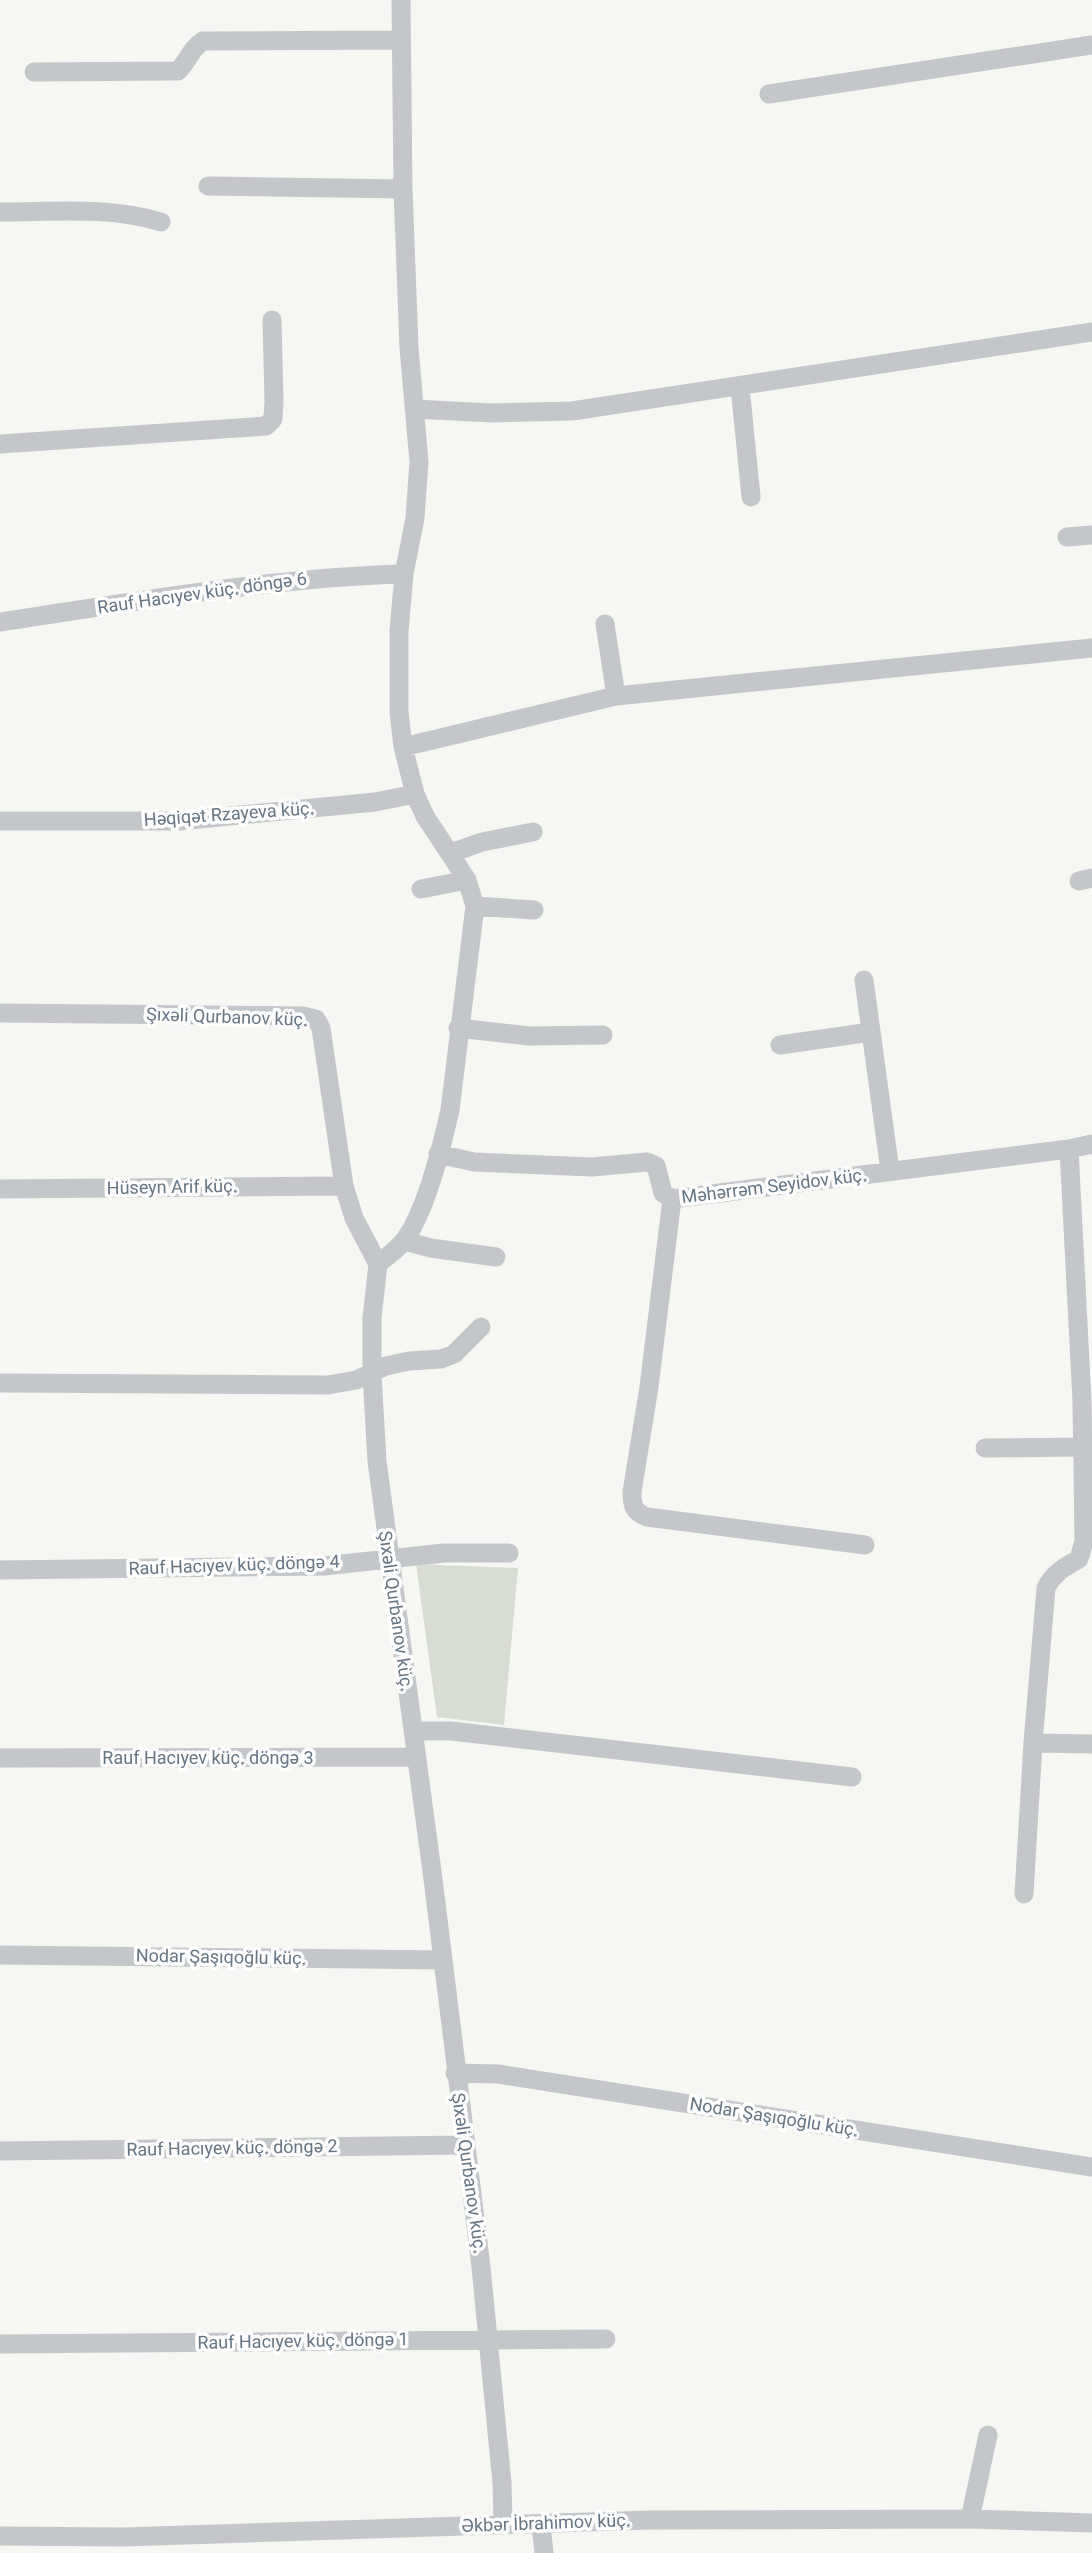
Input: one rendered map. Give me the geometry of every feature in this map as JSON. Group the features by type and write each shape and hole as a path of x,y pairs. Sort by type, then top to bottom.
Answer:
{"street":[{"path":"378,1264 405,1241 418,1218 450,1110 475,906 467,880 425,816 415,794 403,747 399,712 399,631 404,574 418,494 419,461 403,189 401,0"},
{"path":"34,72 178,71 186,64 195,45 203,41 401,40"},
{"path":"769,94 1092,45"},
{"path":"208,186 403,189"},
{"path":"0,212 111,211 136,214 161,222"},
{"path":"0,444 266,426 273,419 272,320"},
{"path":"414,409 492,413 572,411 1092,332"},
{"path":"740,387 751,497"},
{"path":"1066,537 1092,535"},
{"name":"Rauf Hacıyev küç. döngə 6","path":"0,622 273,582 338,575 404,574"},
{"path":"605,624 616,696"},
{"path":"403,747 616,696 1092,648"},
{"name":"Həqiqət Rzayeva küç.","path":"0,821 179,821 375,802 415,794"},
{"path":"451,853 482,842 533,832"},
{"path":"421,888 467,880"},
{"path":"475,906 534,909"},
{"path":"864,979 890,1171"},
{"name":"Şıxəli Qurbanov küç.","path":"0,1013 303,1016 316,1019 321,1028 344,1186 354,1218 378,1264 372,1318 377,1461 481,2267 502,2483 503,2524"},
{"path":"458,1028 529,1036 603,1035"},
{"path":"779,1045 871,1032"},
{"name":"Məhərrəm Seyidov küç.","path":"438,1154 474,1161 592,1167 647,1162 656,1166 660,1173 663,1193 672,1199 1092,1144"},
{"path":"1024,1894 1032,1743 1046,1588 1051,1578 1059,1571 1086,1561 1069,1149"},
{"name":"Hüseyn Arif küç.","path":"0,1189 344,1186"},
{"path":"672,1199 659,1320 632,1504 638,1514 647,1517 864,1545"},
{"path":"405,1241 431,1248 496,1257"},
{"path":"0,1383 328,1385 372,1374 386,1366 409,1360 441,1359 454,1354 481,1327"},
{"path":"985,1448 1083,1447"},
{"name":"Rauf Hacıyev küç. döngə 4","path":"0,1570 324,1566 444,1553 509,1553"},
{"path":"413,1731 451,1731 852,1777"},
{"path":"1032,1743 1092,1744"},
{"name":"Rauf Hacıyev küç. döngə 3","path":"0,1758 417,1757"},
{"name":"Nodar Şaşıqoğlu küç.","path":"0,1955 443,1960"},
{"name":"Nodar Şaşıqoğlu küç.","path":"455,2073 498,2074 1092,2167"},
{"name":"Rauf Hacıyev küç. döngə 2","path":"0,2151 464,2145"},
{"name":"Rauf Hacıyev küç. döngə 1","path":"0,2344 606,2339"},
{"path":"970,2519 988,2435"},
{"name":"Əkbər İbrahimov küç.","path":"0,2536 123,2537 650,2521 970,2519 1092,2523"},
{"path":"541,2524 544,2553"}],"shaded area":[{"path":"416,1564 518,1568 504,1725 437,1717"}]}
